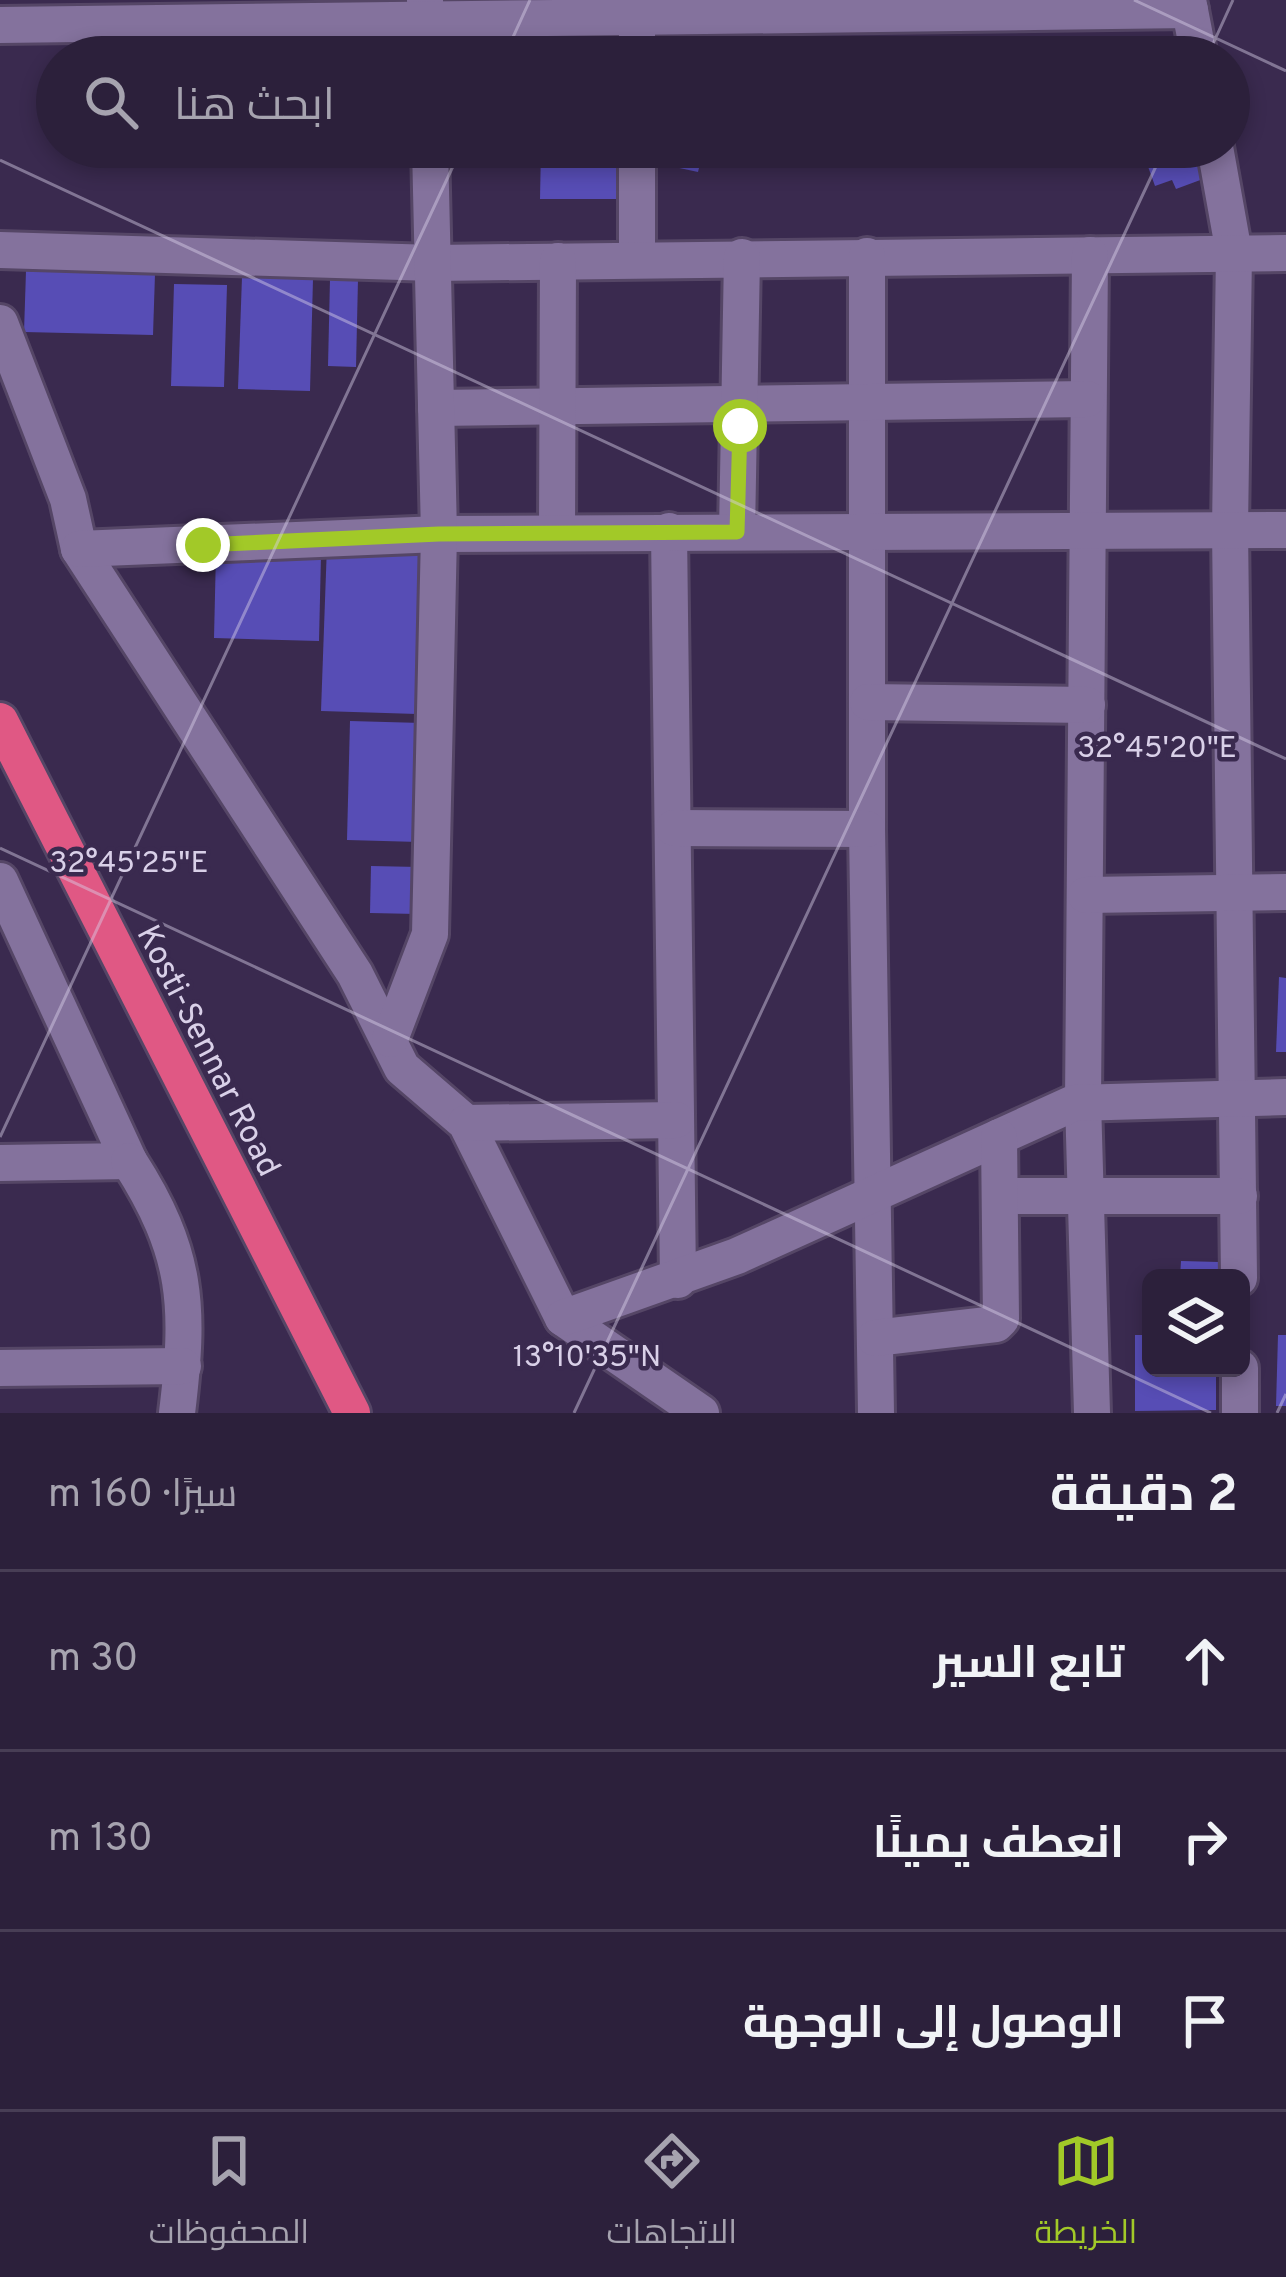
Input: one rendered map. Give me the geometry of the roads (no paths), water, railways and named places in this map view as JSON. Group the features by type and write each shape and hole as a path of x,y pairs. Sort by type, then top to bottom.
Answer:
{"highway":[{"name":"Kosti-Sennar Road","path":"0,721 352,1413"}],"street":[{"path":"0,25 182,10 426,26 637,8 1189,5 1194,36"},
{"path":"390,1040 430,934 439,534 431,168"},
{"path":"637,168 637,260"},
{"path":"1219,168 1234,253 1230,529 1239,1269"},
{"path":"0,250 434,263 1286,254"},
{"path":"1090,255 1083,1101 1092,1413"},
{"path":"867,256 867,829 876,1413"},
{"path":"737,532 742,257"},
{"path":"557,533 558,261"},
{"path":"0,323 68,499 79,549 355,974 405,1072 466,1123 563,1318 701,1413"},
{"path":"436,408 1087,399"},
{"path":"79,549 439,534 1286,530"},
{"path":"669,531 679,1280"},
{"path":"868,702 1087,705"},
{"path":"674,828 867,829"},
{"path":"0,881 17,957 167,1224 177,1251 187,1321 177,1413"},
{"path":"1086,896 1286,892"},
{"path":"563,1318 679,1280 1083,1101 1286,1097"},
{"path":"466,1123 676,1120"},
{"path":"875,1338 999,1322 999,1137"},
{"path":"0,1163 129,1161"},
{"path":"1000,1196 1239,1196"},
{"path":"0,1368 183,1366"},
{"path":"1240,1377 1240,1413"}]}
